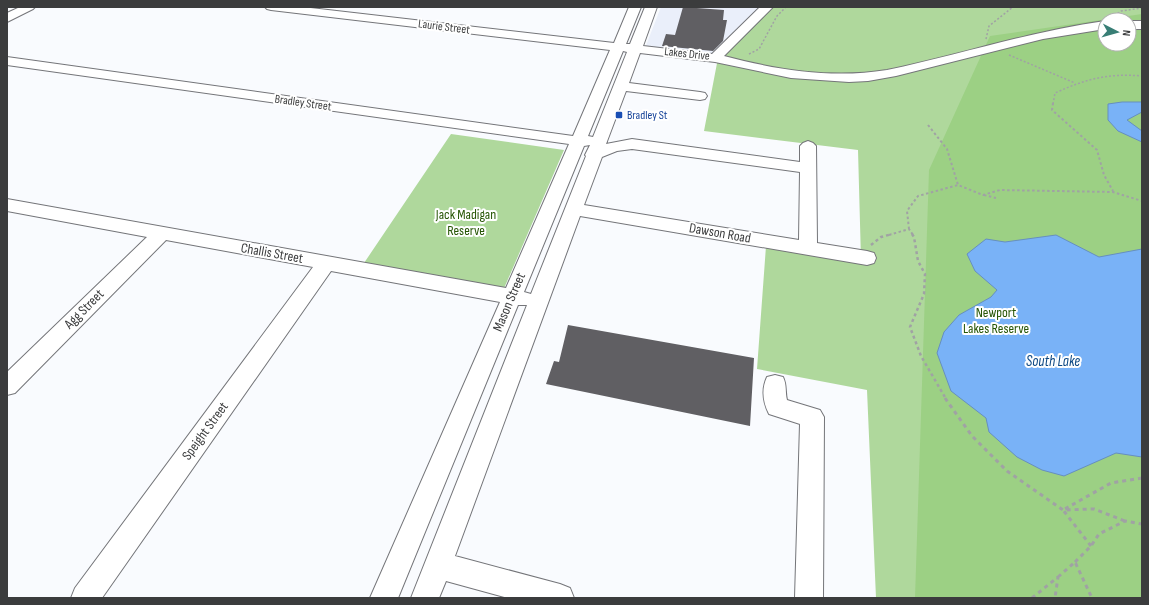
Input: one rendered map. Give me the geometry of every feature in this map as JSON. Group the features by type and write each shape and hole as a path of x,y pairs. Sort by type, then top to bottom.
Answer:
{"street":[{"path":"7,18 29,7"},
{"name":"Laurie Street","path":"271,7 626,48"},
{"name":"Mason Street","path":"425,598 620,86 635,7"},
{"name":"Mason Street","path":"384,598 578,141 626,48 651,7"},
{"name":"Lakes Drive","path":"626,48 715,58 767,7"},
{"path":"715,58 817,78 868,77 898,72 1066,31 1097,26"},
{"name":"Bradley Street","path":"7,61 578,141 596,148"},
{"path":"620,86 700,96"},
{"path":"596,148 606,148 619,144 632,144 808,168"},
{"path":"808,146 808,248"},
{"name":"Challis Street","path":"9,207 162,233 537,302"},
{"name":"Dawson Road","path":"574,209 808,248 866,251"},
{"name":"Agg Street","path":"7,386 162,233"},
{"name":"Speight Street","path":"85,598 326,263"},
{"path":"775,384 774,394 777,407 812,416 809,598"},
{"path":"438,565 560,598"}],"path":[{"path":"732,62 759,49 777,16 786,7"},
{"path":"1013,7 989,26 988,50 1075,83"},
{"path":"1120,12 1142,8"},
{"path":"1113,192 1104,176 1098,150 1065,123 1052,110 1055,93 1075,83 1096,76 1127,74 1142,76"},
{"path":"928,124 947,149 958,185"},
{"path":"996,198 983,195 958,185 918,196 907,211 909,229 914,237 918,261 924,274 924,294 910,326 921,356 947,401 972,436 1007,471 1063,510 1091,546"},
{"path":"983,195 1000,190 1113,192 1142,201"},
{"path":"866,251 881,237 909,229"},
{"path":"1063,510 1111,483 1142,478"},
{"path":"1063,510 1094,509 1125,521 1142,524"},
{"path":"1032,598 1075,562 1091,546 1099,534 1125,521"},
{"path":"1075,562 1092,598"},
{"path":"1055,598 1058,577"}],"shaded area":[{"path":"661,7 761,7 714,55 645,48"}],"green space":[{"name":"Newport Lakes Reserve","path":"772,7 1142,7 1142,598 876,598 867,390 757,369 766,246 861,260 858,150 704,131 718,58"},
{"name":"Newport Lakes Reserve","path":"1142,14 1142,598 915,598 929,170 990,36 1097,21 1097,52 1137,52 1137,15"},
{"name":"Jack Madigan Reserve","path":"451,134 564,150 502,293 362,266"}],"water":[{"path":"1142,102 1142,112 1127,120 1142,131 1142,142 1118,131 1108,120 1108,104"},
{"name":"South Lake","path":"1056,235 1099,257 1142,249 1142,457 1116,453 1064,476 1042,470 1017,457 989,432 986,418 951,391 937,353 944,332 959,315 991,297 997,290 975,271 967,254 986,239 1005,242"}],"building":[{"path":"683,7 724,10 723,20 727,20 723,41 713,51 662,46 666,34 675,35"},
{"path":"568,325 754,358 750,426 546,384 554,361 559,362"}],"place":[{"name":"Bradley St","path":"619,115"}]}
